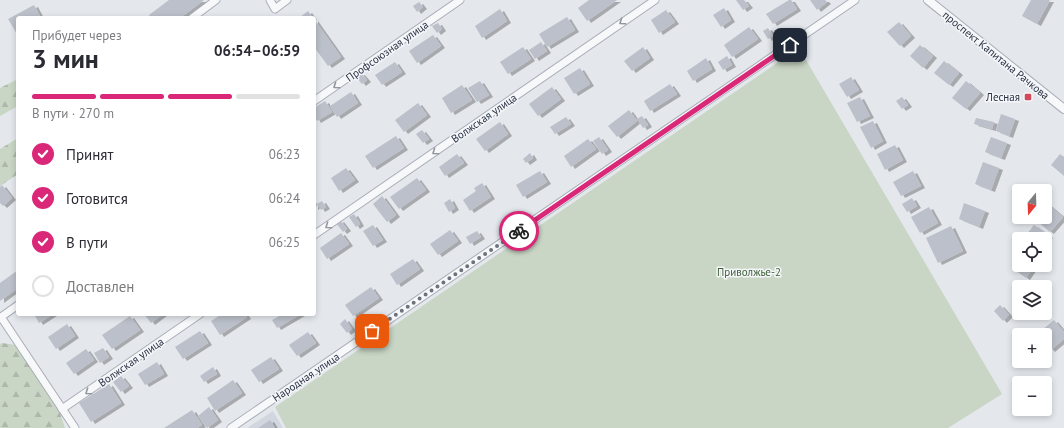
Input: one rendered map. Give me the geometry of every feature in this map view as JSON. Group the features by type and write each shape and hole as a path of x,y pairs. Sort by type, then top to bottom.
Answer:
{"street":[{"path":"195,16 216,0"},
{"path":"270,0 275,9 287,0"},
{"name":"Профсоюзная улица","path":"316,100 460,0"},
{"name":"Волжская улица","path":"316,234 655,0"},
{"name":"Народная улица","path":"232,428 855,0"},
{"name":"проспект Капитана Рачкова","path":"928,0 1064,109"},
{"path":"16,306 1,317 75,428"},
{"name":"Волжская улица","path":"62,409 197,316"}],"shaded area":[{"path":"273,411 283,428 247,428"}],"green space":[{"name":"Приволжье-2","path":"799,48 1002,394 948,428 286,428 275,407"},
{"path":"16,80 16,107 0,116 0,88"},
{"path":"16,139 16,175 0,186 0,149"},
{"path":"0,344 17,345 60,413 65,428 0,428"}],"building":[{"path":"169,0 204,0 183,16 149,15"},
{"path":"589,0 617,0 587,21 578,8"},
{"path":"736,0 744,0 749,6 743,10"},
{"path":"791,0 797,9 773,24 766,14"},
{"path":"810,0 825,0 827,2 817,10"},
{"path":"1031,0 1050,0 1037,24 1022,16"},
{"path":"419,2 423,7 417,12 413,6"},
{"path":"34,5 40,16 16,16 16,33 8,19"},
{"path":"724,8 731,20 721,27 713,15"},
{"path":"500,9 507,21 482,38 475,26"},
{"path":"666,10 675,22 659,33 651,20"},
{"path":"308,11 312,16 302,16"},
{"path":"567,17 575,30 547,47 539,34"},
{"path":"316,22 341,57 328,66 316,50"},
{"path":"899,22 911,36 900,46 887,32"},
{"path":"438,23 442,29 437,33 432,26"},
{"path":"749,27 758,39 732,57 724,45"},
{"path":"768,28 773,36 768,39 763,31"},
{"path":"433,35 441,46 417,63 409,51"},
{"path":"541,42 547,51 535,59 529,50"},
{"path":"920,45 933,56 923,68 910,56"},
{"path":"523,47 531,59 508,74 500,62"},
{"path":"643,47 650,58 632,71 624,61"},
{"path":"727,56 732,65 723,70 718,62"},
{"path":"706,58 712,69 693,81 687,71"},
{"path":"944,61 959,73 949,85 934,73"},
{"path":"395,62 402,72 382,85 375,75"},
{"path":"580,68 590,84 574,94 564,78"},
{"path":"361,73 367,80 362,84 356,77"},
{"path":"851,77 859,90 847,97 839,84"},
{"path":"480,81 489,95 477,102 468,88"},
{"path":"966,81 980,93 966,109 952,98"},
{"path":"670,84 677,94 650,111 644,101"},
{"path":"462,85 472,100 451,113 442,98"},
{"path":"552,87 561,99 538,116 529,104"},
{"path":"351,92 358,103 337,117 330,106"},
{"path":"860,97 870,116 857,122 847,103"},
{"path":"902,97 908,105 902,109 896,101"},
{"path":"325,101 332,112 317,121 316,107"},
{"path":"418,103 427,115 404,132 395,120"},
{"path":"629,110 637,121 617,137 608,126"},
{"path":"1001,114 1015,119 1009,136 996,131"},
{"path":"642,116 648,125 643,128 637,119"},
{"path":"566,117 571,124 555,134 550,127"},
{"path":"976,118 994,122 992,129 974,124"},
{"path":"873,121 883,141 871,148 860,127"},
{"path":"500,122 508,134 485,151 476,139"},
{"path":"422,130 429,139 423,143 416,134"},
{"path":"396,136 404,148 373,168 365,156"},
{"path":"599,137 608,150 602,154 593,141"},
{"path":"991,137 1007,143 1001,158 985,152"},
{"path":"588,139 596,149 571,167 564,156"},
{"path":"895,145 903,160 885,170 877,154"},
{"path":"530,153 533,158 526,163 523,159"},
{"path":"457,154 464,163 445,176 439,167"},
{"path":"1060,154 1064,157 1064,176 1051,165"},
{"path":"983,162 999,168 991,190 975,184"},
{"path":"346,168 355,180 339,191 331,178"},
{"path":"540,171 547,182 523,197 516,185"},
{"path":"913,171 921,186 901,196 893,182"},
{"path":"417,178 426,190 399,209 390,197"},
{"path":"482,183 491,197 470,211 463,200 476,191 474,188"},
{"path":"2,185 12,198 3,206 0,203 0,187"},
{"path":"382,196 396,215 387,222 373,204"},
{"path":"912,198 917,206 907,212 902,204"},
{"path":"450,199 455,208 449,212 444,203"},
{"path":"322,201 326,207 321,210 318,205 316,206 316,203 317,204"},
{"path":"964,203 985,211 979,227 959,219"},
{"path":"929,207 938,223 920,233 911,217"},
{"path":"1052,208 1063,217 1050,232 1040,224 1052,224"},
{"path":"354,214 360,224 356,227 349,217"},
{"path":"340,220 347,229 343,232 336,223"},
{"path":"373,225 383,240 373,246 363,231"},
{"path":"1034,225 1044,232 1028,232"},
{"path":"951,226 963,251 938,263 926,238"},
{"path":"450,230 458,241 438,255 430,244"},
{"path":"477,231 481,237 470,244 466,237"},
{"path":"341,233 349,244 327,259 320,248"},
{"path":"413,259 420,269 397,285 390,274"},
{"path":"16,271 16,289 0,301 0,283"},
{"path":"1018,272 1030,272 1026,278"},
{"path":"371,287 379,298 353,316 345,305"},
{"path":"1000,305 1009,315 1003,321 994,311"},
{"path":"35,316 50,316 39,323"},
{"path":"130,316 140,330 112,349 102,335"},
{"path":"146,316 160,316 151,323"},
{"path":"219,316 247,317 220,335 211,321"},
{"path":"279,316 298,316 277,328 272,320"},
{"path":"345,319 352,329 347,333 340,324"},
{"path":"1054,320 1064,332 1064,339 1052,349 1052,328 1044,328"},
{"path":"67,324 75,336 56,349 48,337"},
{"path":"200,331 208,343 183,359 175,347"},
{"path":"308,332 316,343 297,356 289,345"},
{"path":"103,348 109,357 100,363 94,353"},
{"path":"86,349 94,360 74,374 66,363"},
{"path":"271,357 279,369 259,382 251,370"},
{"path":"157,362 164,374 145,385 138,374"},
{"path":"213,367 217,374 204,382 200,376"},
{"path":"121,376 129,386 121,392 113,382"},
{"path":"233,380 242,393 215,411 207,398"},
{"path":"109,384 121,403 91,422 79,403"},
{"path":"209,407 218,420 207,428 198,416"},
{"path":"192,410 202,425 197,428 164,428"},
{"path":"270,420 275,428 258,428"}],"way so far":[{"path":"372,331 519,231"}],"place":[{"name":"Лесная","path":"1028,97"}],"route":[{"path":"519,231 790,45"}]}
